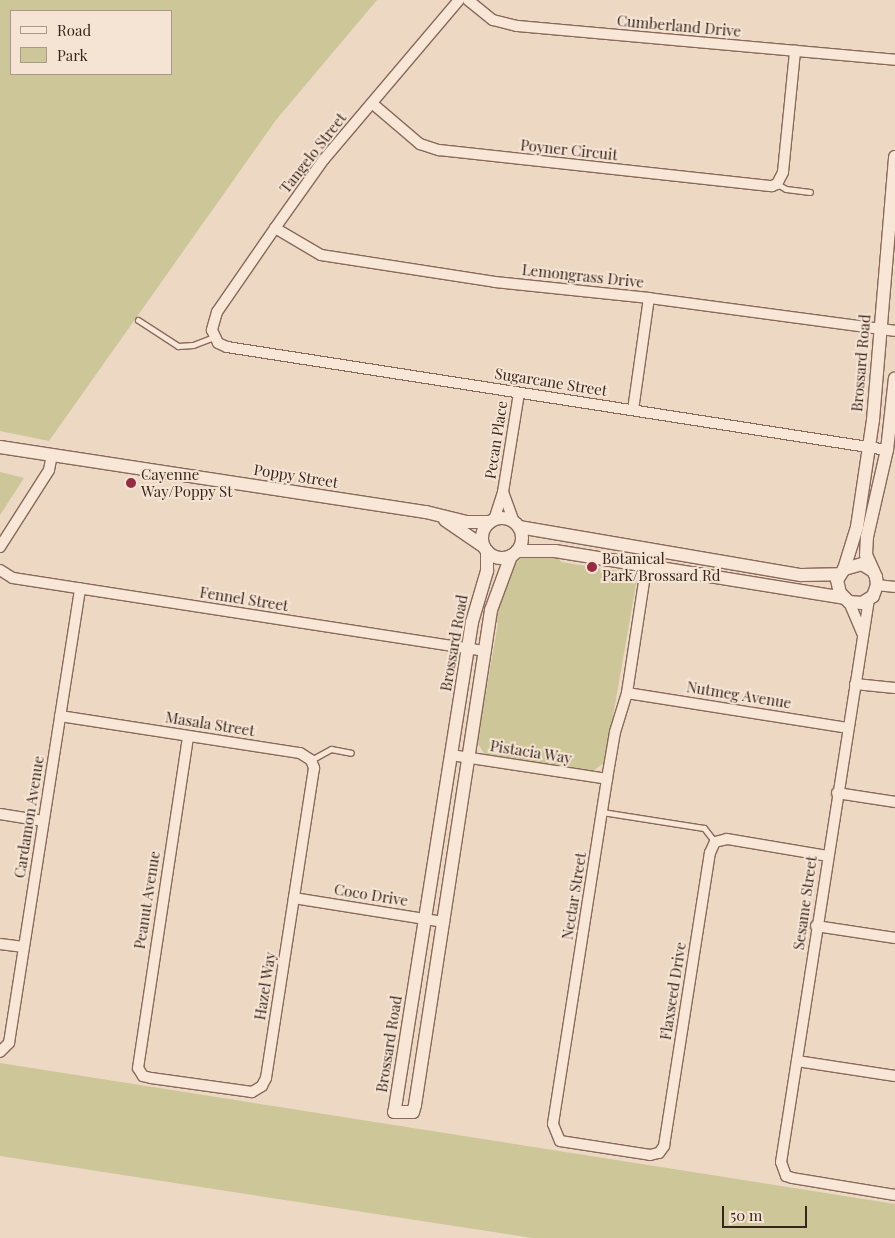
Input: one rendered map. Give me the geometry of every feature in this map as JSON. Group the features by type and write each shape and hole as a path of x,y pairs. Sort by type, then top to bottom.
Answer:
{"street":[{"name":"Tangelo Street","path":"214,337 218,312 324,159 373,104 459,0"},
{"name":"Cumberland Drive","path":"468,0 493,20 517,26 895,60"},
{"path":"777,184 784,164 795,51"},
{"name":"Poyner Circuit","path":"373,104 420,144 439,150 765,187 777,184"},
{"name":"Brossard Road","path":"842,571 857,527 869,448 890,252 895,157"},
{"name":"Lemongrass Drive","path":"275,228 321,255 495,282 649,298 895,330"},
{"path":"633,410 649,298"},
{"name":"Sugarcane Street","path":"214,337 227,347 887,450"},
{"path":"873,572 862,564 842,571 802,574 517,525 504,518 492,521 483,533 485,548 498,558 514,554 555,551 862,603 869,600 877,586 873,572 866,555 867,537 887,450 895,378"},
{"name":"Pecan Place","path":"492,521 503,492 520,393"},
{"name":"Poppy Street","path":"0,446 473,523 492,521"},
{"path":"0,547 50,470 52,455"},
{"name":"Pecan Place","path":"503,492 517,525"},
{"name":"Poppy Street","path":"439,516 485,548"},
{"path":"514,554 522,540 517,525"},
{"name":"Brossard Road","path":"485,548 486,571 475,607 394,1112 413,1112 496,590 514,554"},
{"name":"Nectar Street","path":"648,549 627,693 615,732 607,778 553,1124 560,1141 572,1144 650,1155 659,1152 664,1146"},
{"name":"Fennel Street","path":"0,570 13,578 485,652"},
{"path":"842,571 838,587 862,633"},
{"path":"877,586 895,587"},
{"name":"Cardamon Avenue","path":"3,1051 24,947 80,588"},
{"name":"Sesame Street","path":"869,600 847,728 781,1162 786,1176 895,1195"},
{"path":"855,684 895,688"},
{"name":"Nutmeg Avenue","path":"627,693 847,728"},
{"name":"Masala Street","path":"60,716 300,753 311,760"},
{"name":"Peanut Avenue","path":"138,1068 188,736"},
{"name":"Pistacia Way","path":"451,755 607,778"},
{"name":"Hazel Way","path":"138,1068 143,1076 151,1078 234,1091 252,1092 262,1086 314,768 311,760"},
{"path":"837,793 895,802"},
{"path":"0,814 43,820"},
{"path":"715,842 727,839 827,856"},
{"name":"Flaxseed Drive","path":"664,1146 710,853 715,842"},
{"name":"Coco Drive","path":"294,898 444,922"},
{"path":"816,926 895,938"},
{"path":"0,944 24,947"},
{"path":"797,1061 895,1076"}],"lane":[{"name":"Poyner Circuit","path":"777,184 786,189 810,192"},
{"path":"138,320 178,346 193,345 214,337"},
{"path":"311,760 331,749 350,753"},
{"path":"602,812 704,828 715,842"}],"green space":[{"path":"0,0 377,0 276,120 49,441 0,431"},
{"path":"0,472 24,478 0,515"},
{"path":"556,554 561,562 620,571 624,568 631,569 637,579 606,756 604,763 593,771 485,755 477,742 498,623 493,618 511,567 525,555"},
{"path":"0,1063 895,1204 895,1238 532,1238 0,1156"}],"place":[{"name":"Cayenne Way/Poppy St","path":"131,483"},
{"name":"Botanical Park/Brossard Rd","path":"592,567"}]}
